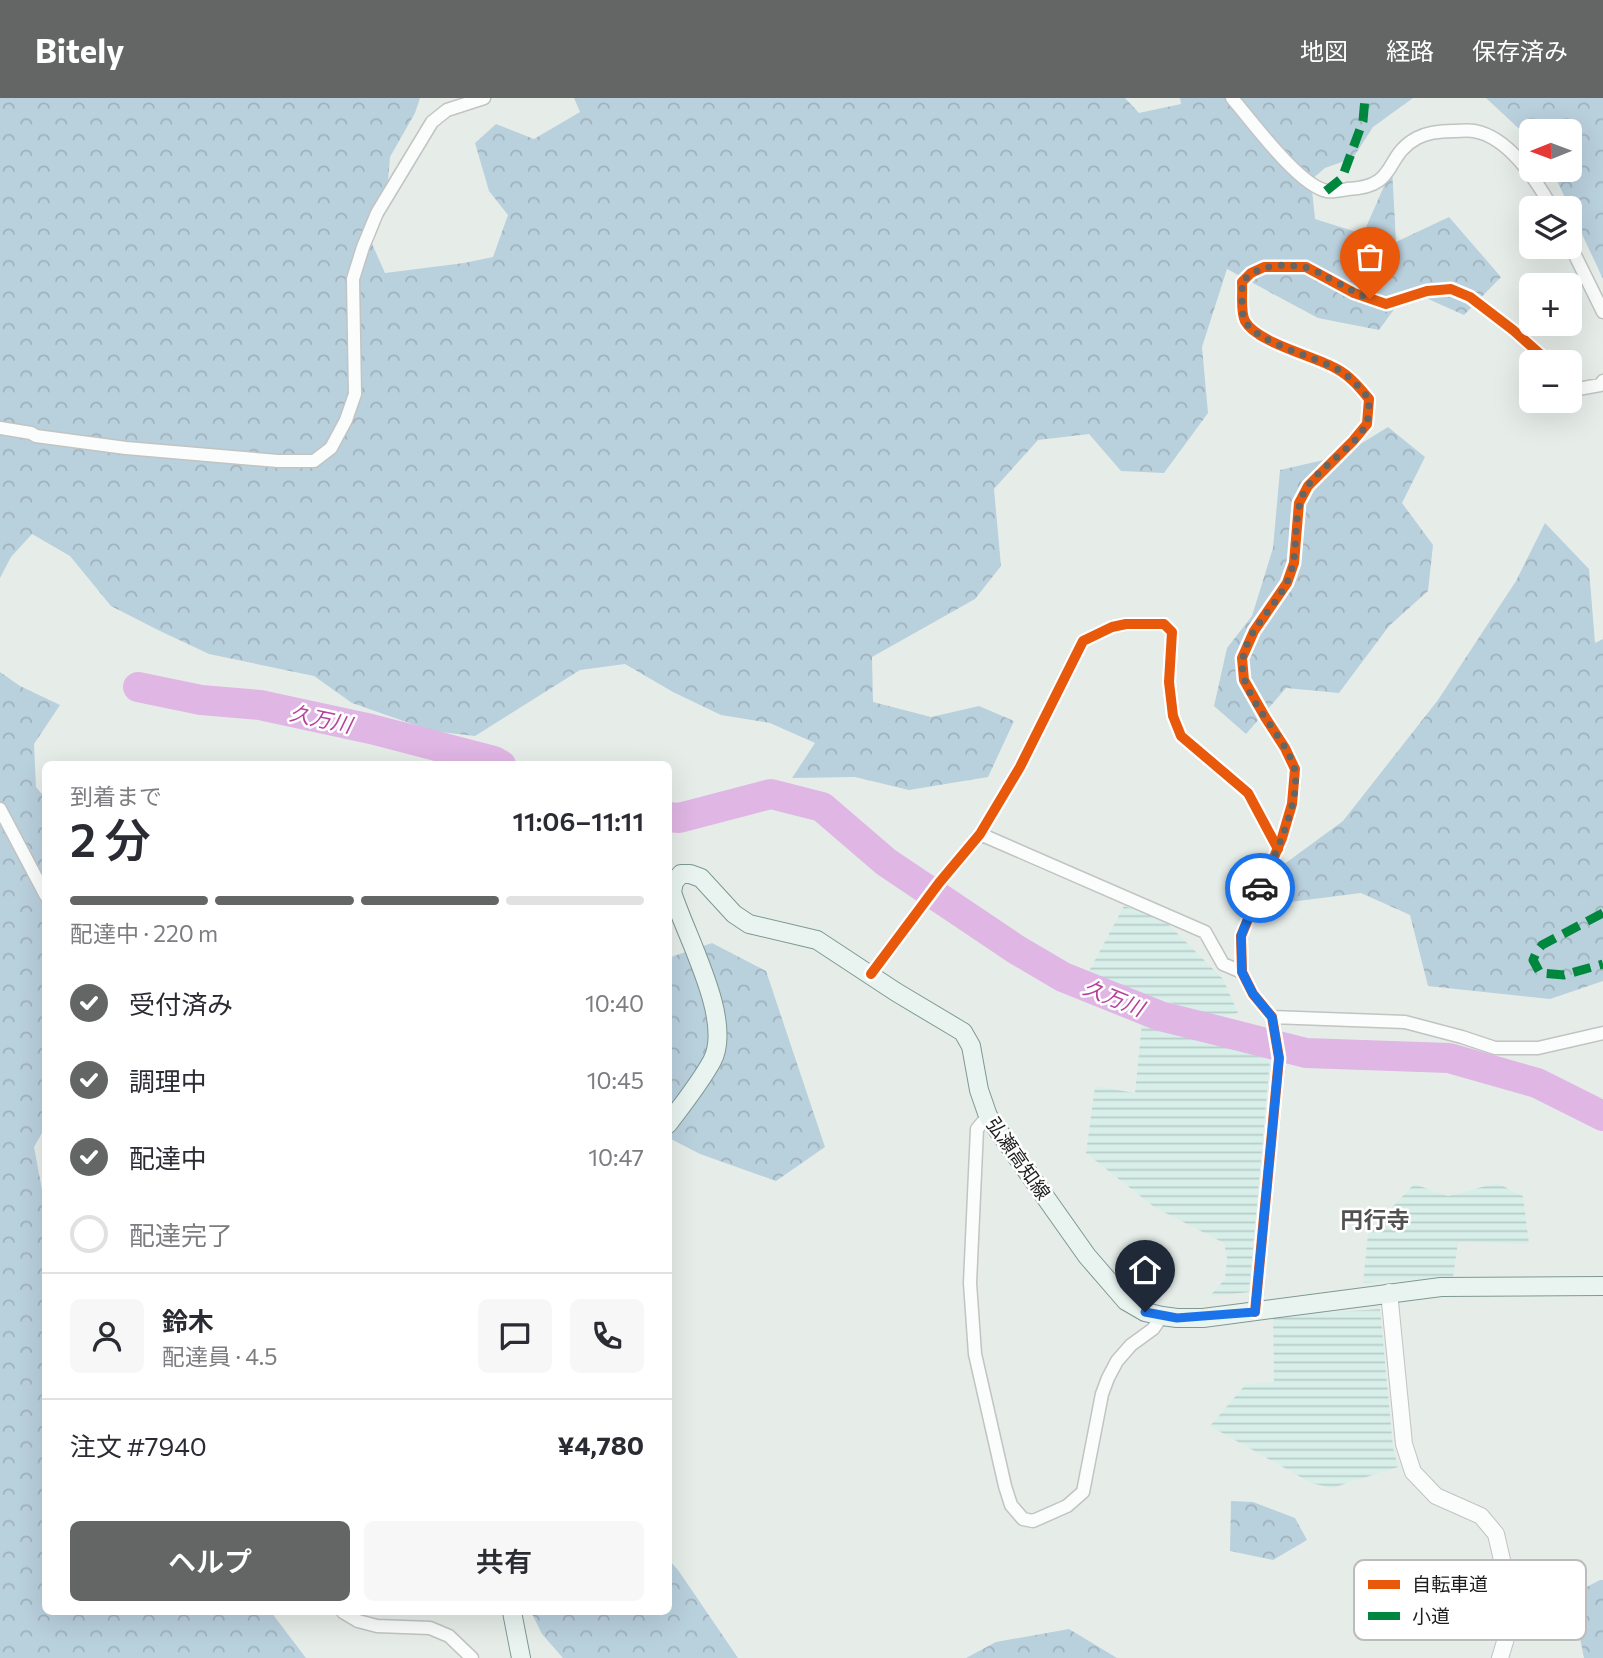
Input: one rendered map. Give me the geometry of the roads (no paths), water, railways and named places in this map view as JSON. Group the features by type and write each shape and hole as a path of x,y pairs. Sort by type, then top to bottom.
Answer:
{"main road":[{"name":"弘瀬高知線","path":"672,1118 713,1060 718,1042 718,1022 712,1000 672,892 674,882 681,874 690,874 701,878 734,914 749,924 817,940 895,992 963,1032 971,1046 979,1090 988,1116 1109,1284 1126,1301 1145,1312 1177,1318 1203,1318 1441,1287 1603,1286"},
{"path":"513,1615 521,1658"}],"street":[{"path":"0,428 36,436 126,448 278,461 314,461 331,448 346,420 355,394 353,279 377,214 432,122 447,110 484,98"},
{"path":"1232,98 1286,161 1307,180 1326,191 1367,188 1379,182 1400,153 1415,139 1438,131 1476,131 1499,143 1526,166 1545,196"},
{"path":"1577,259 1603,312"},
{"path":"1255,1312 1279,1058 1272,1017 1253,994 1242,972 1241,936 1278,849 1292,804 1295,769 1244,680 1242,658 1254,631 1291,573 1299,503 1308,486 1367,424 1369,399 1359,386 1338,369 1288,349 1252,329 1244,319 1242,282 1251,273 1265,267 1306,267 1354,293 1386,304 1427,291 1451,289 1470,297 1536,350"},
{"path":"1582,389 1600,385 1603,381"},
{"path":"871,974 939,883 980,834 1026,757 1083,641 1112,627 1126,624 1164,624 1172,632 1170,682 1173,716 1181,736 1248,793 1278,849"},
{"path":"0,809 42,888"},
{"path":"980,834 1205,932 1223,964 1242,972"},
{"path":"1272,1017 1405,1022 1495,1048 1538,1048 1603,1034"},
{"path":"988,1116 977,1129 970,1283 972,1332 996,1455 1011,1504 1023,1519 1033,1521 1067,1506 1083,1492 1102,1394 1108,1378 1116,1361 1131,1345 1153,1329 1162,1316"},
{"path":"1389,1292 1404,1444 1413,1472 1436,1496 1481,1516 1496,1534 1502,1560"},
{"path":"348,1615 377,1626 430,1628 449,1636 472,1658"},
{"path":"1500,1658 1505,1640"}],"waterway":[{"name":"久万川","path":"138,687 201,700 260,705 371,729 494,761"},
{"name":"久万川","path":"672,817 679,818 771,794 822,807 886,862 1017,950 1063,977 1160,1016 1306,1053 1449,1058 1537,1083 1603,1116"}],"district":[{"name":"円行寺","path":"1375,1219"}]}
